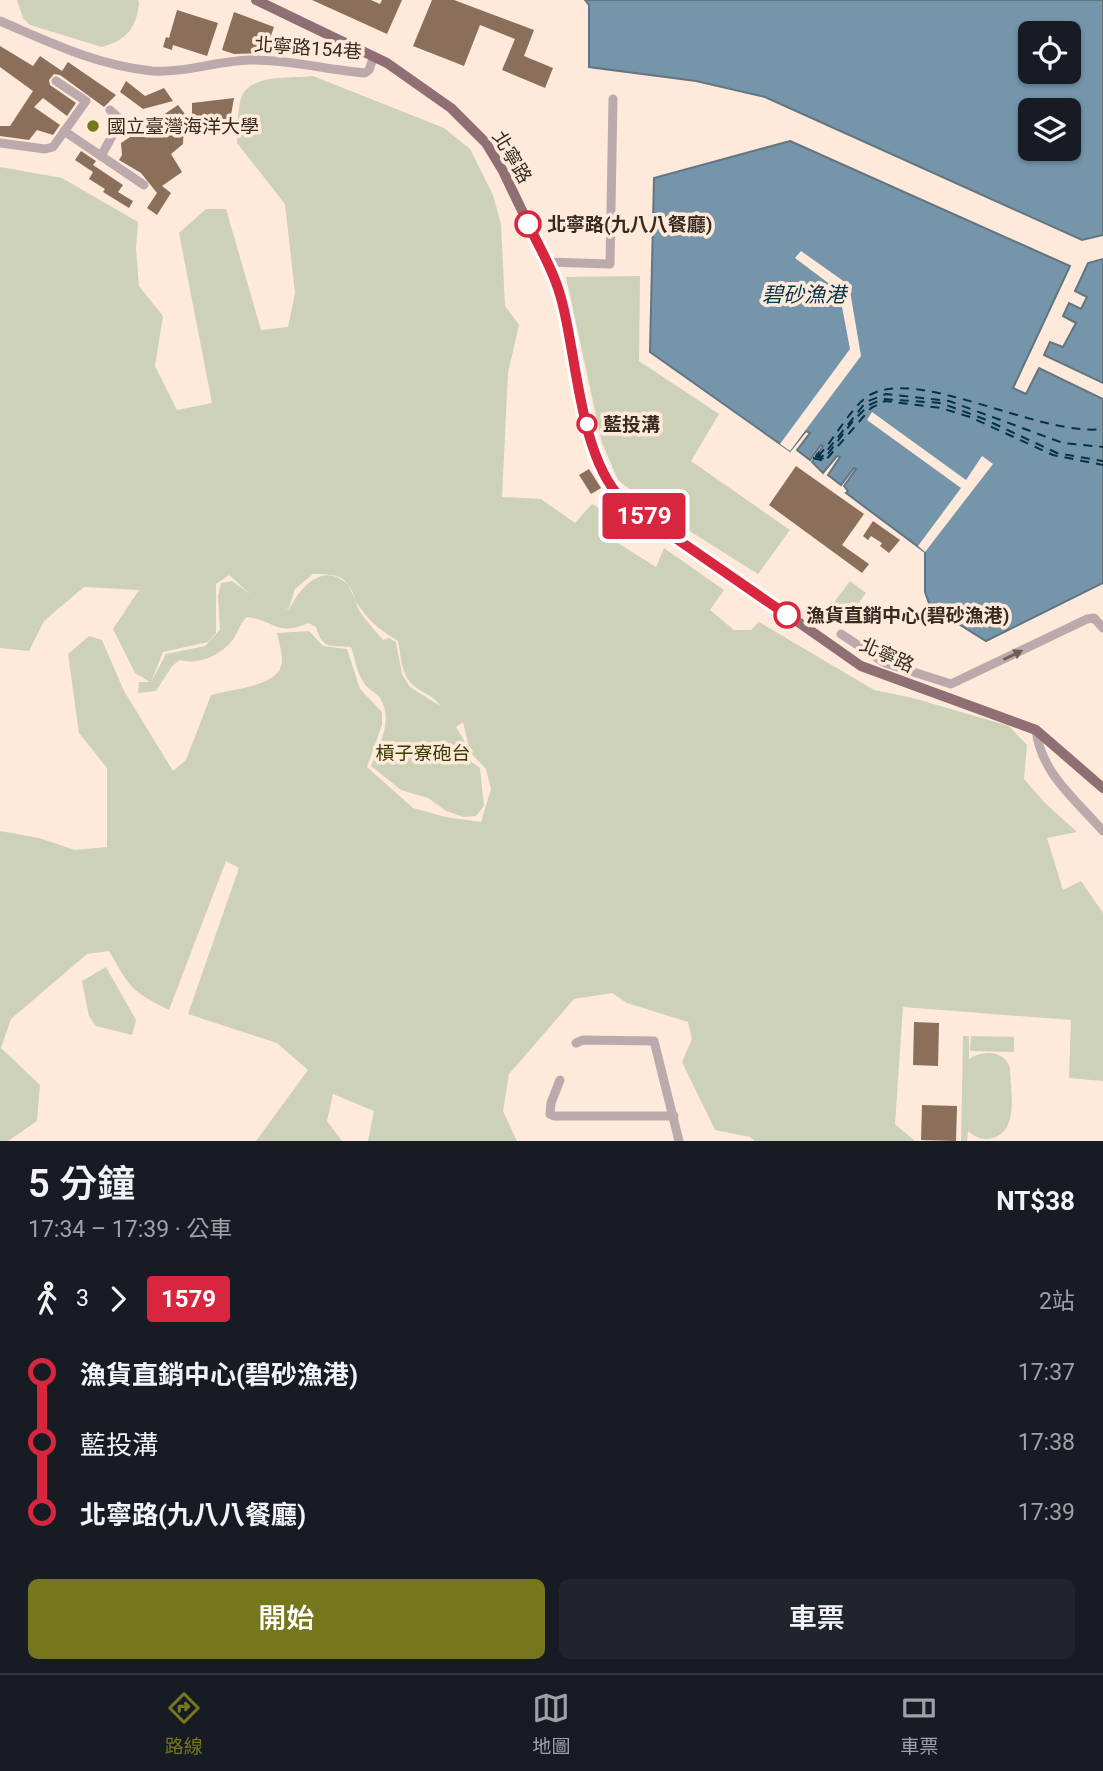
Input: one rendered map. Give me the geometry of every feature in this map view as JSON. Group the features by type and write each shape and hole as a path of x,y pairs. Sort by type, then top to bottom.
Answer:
{"main road":[{"name":"北寧路","path":"256,0 374,56 451,108 480,135 499,163 548,262 562,301 592,448 617,495 861,666 1036,730 1103,788"}],"street":[{"name":"北寧路154巷","path":"0,21 98,60 151,71 187,71 220,62 252,60 297,62 365,73 369,70 374,56"},
{"path":"0,143 45,149 53,147 86,101 56,81"},
{"path":"548,262 610,264 613,99"},
{"path":"101,156 121,120 110,110"},
{"path":"64,131 144,185"},
{"path":"841,634 885,663 951,684 1087,620 1094,618 1103,628"},
{"path":"1036,730 1038,750 1051,775 1103,831"},
{"path":"576,1043 583,1040 654,1041 679,1141"},
{"path":"560,1080 550,1107 550,1114 554,1116 674,1116"}],"green space":[{"path":"17,0 139,2 136,19 129,31 118,41 102,47 30,25 23,18"},
{"name":"槓子寮砲台","path":"313,76 444,128 470,149 493,195 501,224 505,306 519,325 508,373 502,497 541,499 575,523 592,504 624,522 613,540 656,567 664,548 724,590 710,610 734,630 751,630 759,622 874,690 913,698 1009,726 1027,745 1024,779 1046,804 1077,832 1047,838 1063,890 1081,881 1103,913 1103,1081 1069,1078 1071,1020 903,1007 895,1124 915,1141 755,1141 750,1137 715,1130 682,1062 692,1039 688,1022 627,1003 612,993 574,999 509,1074 503,1111 517,1141 368,1141 374,1111 333,1094 327,1121 342,1141 256,1141 308,1070 277,1043 188,1014 239,868 226,861 169,1010 138,992 109,951 87,954 11,1019 1,1048 40,1085 37,1121 8,1141 0,1141 0,831 39,838 75,850 107,847 107,768 79,733 68,654 89,636 102,640 124,691 173,771 186,760 211,695 270,679 277,673 282,662 277,633 309,631 323,646 347,649 360,689 382,712 382,725 367,767 413,808 446,817 481,822 491,789 486,769 470,752 463,722 456,727 465,742 466,758 480,768 484,806 476,816 464,817 446,811 428,798 401,790 371,766 384,732 384,706 362,679 351,647 328,645 321,640 316,627 308,623 289,629 247,617 232,641 221,651 201,660 180,660 172,666 156,691 138,693 139,682 150,682 135,673 113,629 139,590 84,587 44,621 29,651 0,648 0,167 62,178 138,222 136,249 139,286 163,316 155,366 177,410 212,403 179,233 206,209 226,209 261,330 288,327 295,293 285,204 237,143 241,98 253,84 272,79","holes":["313,574 326,574 335,576 346,581 348,585 330,575 314,579 300,592 290,608 280,613 289,608 295,589","229,575 250,594 232,581 221,583 218,596 220,630 205,646 166,654 151,682 163,652 208,642 216,633 216,584","355,598 365,614 398,641 402,664 409,681 440,706 410,687 402,674 396,642 389,638 383,640 361,614"]},
{"path":"640,276 639,361 719,414 691,461 790,530 758,574 656,510 618,480 602,443 566,277"},
{"path":"850,581 866,593 843,624 827,612"},
{"path":"106,967 136,1020 132,1035 96,1026 89,1016 82,981"},
{"path":"963,1036 969,1036 969,1059 992,1053 1003,1058 1010,1068 1010,1118 1007,1127 993,1138 979,1138 968,1131 967,1141 961,1141"},
{"path":"971,1036 1014,1037 1014,1052 970,1051"}],"water":[{"path":"585,0 1103,0 1103,235 1082,240 765,97 696,81 589,67 589,5"},
{"name":"碧砂漁港","path":"790,141 1070,266 1013,388 1026,394 1039,368 1103,399 1103,583 986,641 930,606 925,592 925,552 846,493 848,491 844,486 856,469 854,468 841,485 828,475 840,457 837,456 823,473 812,462 823,446 821,445 810,460 797,450 810,433 806,431 790,451 650,352 654,178"},
{"path":"1103,259 1103,383 1044,355 1050,342 1063,347 1076,323 1063,316 1069,303 1081,309 1087,297 1075,291 1088,263"}],"pier":[{"path":"801,251 849,285 861,356 790,451 780,444 850,349 839,291 795,258"},
{"path":"872,412 966,480 982,456 993,464 925,552 918,546 961,488 867,420"}],"building":[{"path":"312,0 371,0 380,4 382,0 402,0 387,34"},
{"path":"432,0 454,0 534,30 524,56 553,68 545,88 502,70 515,39 480,25 464,66 413,46"},
{"path":"177,10 218,23 207,56 173,45 172,50 163,47 166,37 169,38"},
{"path":"234,12 274,27 265,53 234,54 222,50"},
{"path":"0,46 33,66 40,56 62,71 68,62 116,95 104,107 60,75 54,74 49,80 50,85 76,103 67,116 43,98 34,107 60,125 53,135 37,130 29,140 0,136 0,126 10,126 33,91 0,67"},
{"path":"126,81 145,96 164,88 173,101 143,109 120,92"},
{"path":"234,98 228,132 184,124 183,144 171,154 182,172 162,186 171,193 157,215 147,208 157,193 141,173 119,160 122,155 121,143 178,105 192,123 192,103"},
{"path":"81,151 96,161 93,165 123,185 118,192 133,201 129,208 103,192 105,189 89,179 93,172 75,160"},
{"path":"796,466 864,514 842,545 869,564 862,573 769,505"},
{"path":"589,469 601,488 591,494 579,475"},
{"path":"873,521 900,540 889,553 880,546 882,543 871,536 868,540 863,536"},
{"path":"914,1022 939,1023 938,1066 913,1065"},
{"path":"922,1105 957,1106 956,1141 921,1140"}],"ferry route":[{"path":"818,452 820,454 827,446 863,400 889,389 916,389 1046,423 1076,429 1103,429"},
{"path":"816,454 822,457 866,402 886,394 949,401 1063,443 1103,447"},
{"path":"815,456 824,459 853,421 869,405 883,399 941,403 984,419 1057,453 1103,461"},
{"path":"813,458 825,461 871,408 885,401 941,408 970,417 1053,455 1103,465"}],"bus line":[{"name":"1579","path":"528,224 558,286 592,448 612,489 629,506 787,615"}],"place":[{"name":"國立臺灣海洋大學","path":"93,126"},
{"name":"北寧路(九八八餐廳)","path":"528,224"},
{"name":"藍投溝","path":"587,424"},
{"name":"漁貨直銷中心(碧砂漁港)","path":"787,615"}]}
